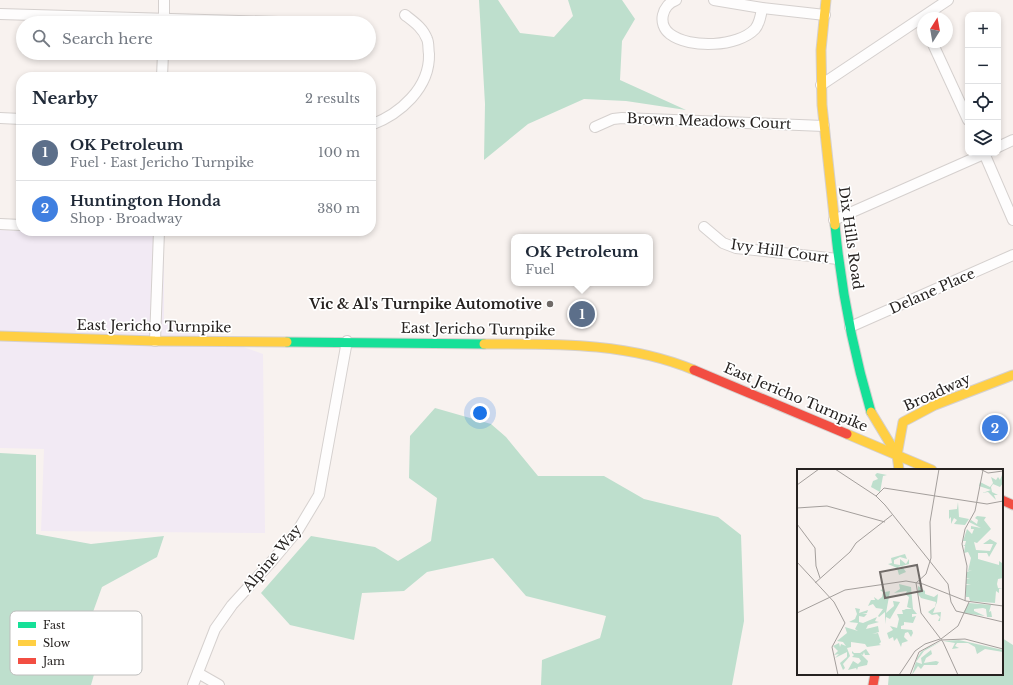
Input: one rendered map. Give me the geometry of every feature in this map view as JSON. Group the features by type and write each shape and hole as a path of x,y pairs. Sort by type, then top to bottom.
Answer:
{"main road":[{"name":"Dix Hills Road","path":"826,0 820,50 821,85 838,259 856,358 871,413 897,455 899,469"},
{"name":"East Jericho Turnpike","path":"0,336 156,341 347,341 543,344 592,346 631,351 690,368 930,469"},
{"name":"Broadway","path":"897,455 903,422 935,406 1013,376"},
{"path":"1003,500 1013,505"},
{"path":"873,685 875,675"}],"street":[{"path":"164,0 164,16"},
{"path":"676,0 671,2 664,9 662,20 665,28 671,35 701,44 725,43 750,32 760,21 762,8"},
{"path":"714,0 762,8 825,15"},
{"path":"933,12 948,0"},
{"path":"0,14 41,16"},
{"path":"376,123 388,119 407,104 421,84 429,63 428,40 421,27 405,15"},
{"path":"821,85 917,24"},
{"path":"935,48 965,114"},
{"path":"162,72 163,60"},
{"path":"0,118 16,119"},
{"name":"Brown Meadows Court","path":"596,127 612,119 622,118 824,126"},
{"path":"1001,146 1013,140"},
{"path":"834,220 977,156"},
{"path":"985,156 1013,220"},
{"path":"0,224 16,225"},
{"name":"Ivy Hill Court","path":"704,227 723,244 736,248 838,259"},
{"path":"156,341 159,236"},
{"name":"Delane Place","path":"850,327 1013,255"},
{"name":"Alpine Way","path":"193,685 215,629 232,605 272,562 298,530 319,495 347,341"},
{"path":"198,673 219,685"}],"shaded area":[{"path":"0,230 16,230 16,236 164,236 164,319 263,354 265,533 41,531 44,449 0,448"}],"green space":[{"path":"479,0 498,0 520,33 554,37 573,16 568,0 622,0 635,19 622,41 620,80 686,110 626,101 584,99 528,124 484,160 485,104"},
{"path":"435,408 491,424 506,437 538,476 604,476 644,499 718,517 741,535 744,621 732,685 541,685 542,660 600,638 606,616 526,596 493,558 427,572 404,591 362,593 354,640 290,625 261,593 311,536 375,547 398,561 431,541 437,498 409,478 410,436"},
{"path":"0,453 36,455 36,534 91,544 164,536 157,557 102,587 93,611 10,611 10,675 94,675 91,685 0,685"},
{"path":"1003,639 1013,645 1013,685 888,685 889,675 1003,675"}],"traffic: fast":[{"path":"835,225 848,319 871,412"},
{"path":"287,342 484,344"}],"traffic: slow":[{"path":"826,0 821,50 822,105 835,225"},
{"path":"0,336 155,341 287,342"},
{"path":"484,344 564,345 617,349 669,361 694,370"},
{"path":"897,455 903,422 935,405 1013,375"},
{"path":"871,412 897,455 899,469"},
{"path":"847,434 930,469"}],"traffic: jam":[{"path":"694,370 847,434"},
{"path":"1003,500 1013,505"},
{"path":"873,685 875,675"}],"place":[{"name":"Vic & Al's Turnpike Automotive","path":"550,304"},
{"name":"OK Petroleum","path":"582,314"},
{"name":"Huntington Honda","path":"995,428"}]}
